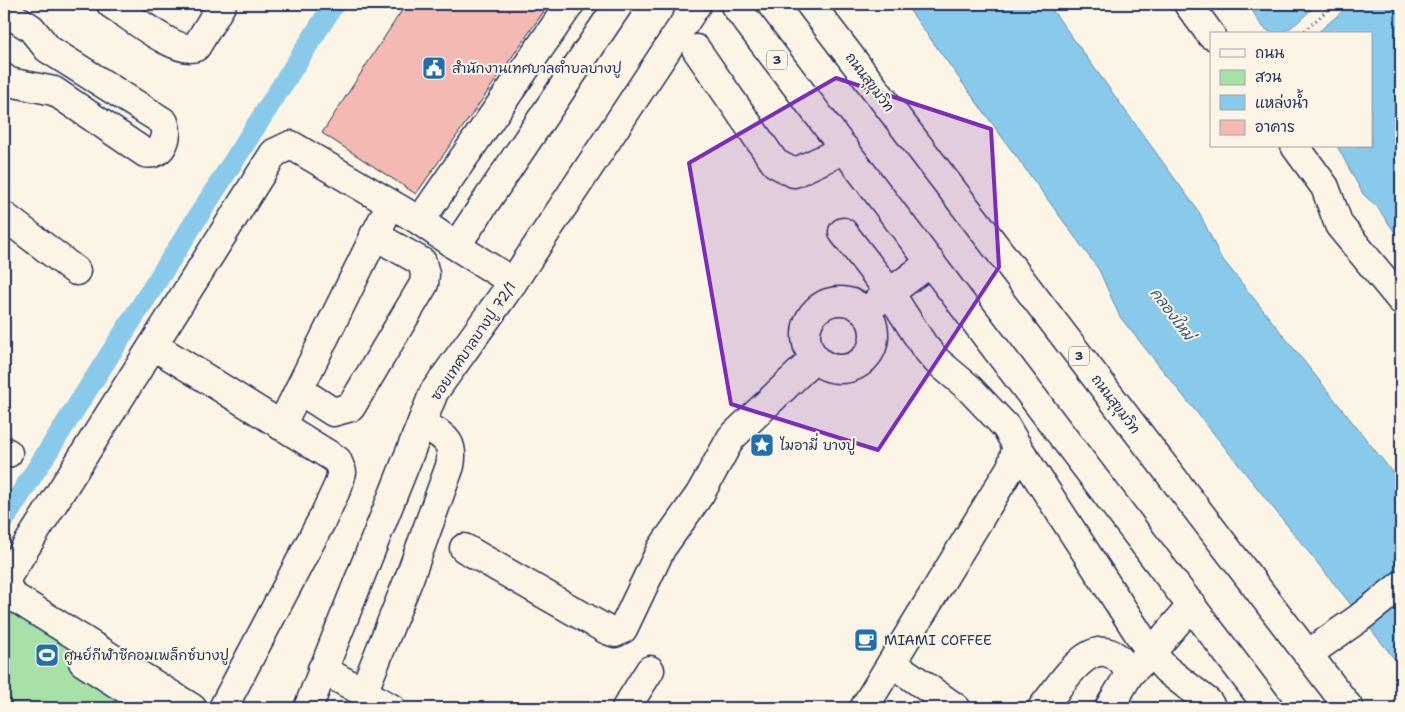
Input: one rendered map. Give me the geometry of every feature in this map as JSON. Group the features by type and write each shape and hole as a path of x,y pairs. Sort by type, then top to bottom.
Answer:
{"main road":[{"path":"111,4 176,46 190,50 196,48 222,4"},
{"path":"420,221 570,4"},
{"path":"456,246 619,4"},
{"name":"ซอยเทศบาลบางปู 72/1","path":"308,708 434,392 513,282 697,4"},
{"name":"3","path":"734,4 1269,708"},
{"name":"ถนนสุขุมวิท","path":"810,4 1349,708"},
{"path":"1188,4 1210,34"},
{"path":"4,11 31,28 48,49 164,122 168,130 166,138 158,152 152,154 145,153 54,91 9,82 4,78"},
{"path":"696,49 776,163 794,173 845,149"},
{"path":"192,708 14,597 7,587 6,576 154,346 274,153 283,147 291,145 420,221 513,282"},
{"path":"1296,148 1326,188 1338,225 1401,300"},
{"path":"281,426 391,204"},
{"path":"4,216 76,270"},
{"path":"844,232 890,293 924,346 937,361 969,388 1006,427 1151,653 1167,670 1208,702 1212,708"},
{"path":"299,390 333,412 351,407 424,284 425,274 422,262 374,235"},
{"path":"866,311 930,262"},
{"path":"833,301 851,302 866,311 874,327 873,345 863,360 848,368 830,367 815,358 807,342 807,324 817,310 833,301"},
{"path":"154,346 337,460 342,472 338,486 323,518 222,708"},
{"path":"464,548 607,630 615,633 623,630 662,549 700,494 730,438 815,358"},
{"path":"363,693 410,576 450,466 453,451 447,440 422,423"},
{"path":"864,708 1011,466 1017,446"},
{"path":"1308,654 1358,619 1401,585"},
{"path":"1108,708 1130,673 1151,653 1192,605"},
{"path":"4,612 155,708"},
{"path":"1042,708 1061,681 1083,658 1100,653 1111,653 1122,659 1130,673"},
{"path":"892,663 956,708"},
{"path":"322,669 391,708"},
{"path":"626,708 650,670"}],"path":[{"path":"1302,32 1334,4"}],"highlighted area":[{"path":"836,78 991,129 999,267 878,450 731,404 689,163"}],"green space":[{"name":"ศูนย์กีฬาซีคอมเพล็กซ์บางปู","path":"4,601 175,708 4,708"}],"water":[{"name":"คลองใหม่","path":"905,4 1048,4 1199,212 1220,256 1401,483 1401,667 1120,317 1099,270"},
{"path":"1249,4 1317,4 1300,21 1281,32 1271,32 1264,28"},
{"path":"1351,4 1401,4 1401,241 1377,207 1363,194 1338,148 1372,148 1372,32 1318,32"}],"building":[{"name":"สำนักงานเทศบาลตำบลบางปู","path":"406,4 549,4 416,194 322,133"}],"waterway":[{"path":"4,520 334,4"}],"place":[{"name":"สำนักงานเทศบาลตำบลบางปู","path":"434,68"},
{"name":"ไมอามี่ บางปู","path":"762,445"},
{"name":"MIAMI COFFEE","path":"866,640"},
{"name":"ศูนย์กีฬาซีคอมเพล็กซ์บางปู","path":"47,655"}]}
